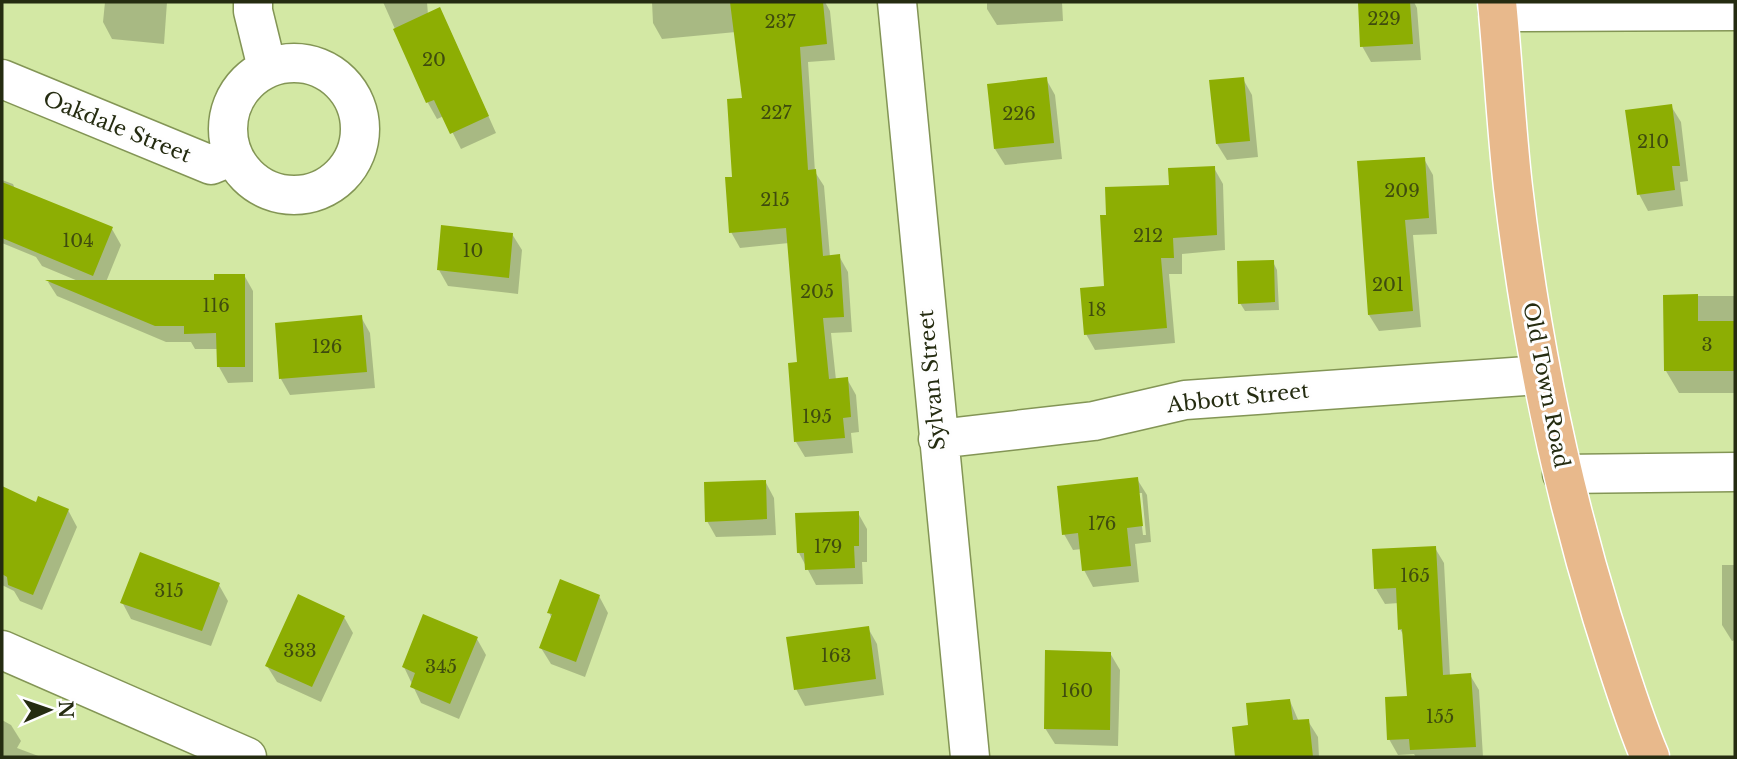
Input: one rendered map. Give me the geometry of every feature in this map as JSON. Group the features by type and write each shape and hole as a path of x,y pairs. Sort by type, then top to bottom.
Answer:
{"main road":[{"name":"Old Town Road","path":"1498,7 1513,186 1541,375 1562,474 1600,610 1650,757"}],"street":[{"path":"253,2 267,68"},
{"name":"Sylvan Street","path":"897,2 970,757"},
{"path":"1498,7 1735,11"},
{"path":"289,62 308,64 328,72 345,86 356,105 361,126 358,148 349,167 335,182 317,191 298,196 278,194 260,186 245,173 233,156 228,136 229,115 237,96 250,80 267,68 289,62"},
{"name":"Oakdale Street","path":"2,79 211,165 233,156"},
{"name":"Abbott Street","path":"938,439 1094,421 1185,400 1541,375"},
{"path":"1562,474 1735,472"},
{"path":"2,650 247,757"}],"building":[{"path":"730,2 823,2 827,44 800,47 808,170 816,169 823,256 840,254 844,317 823,318 829,379 848,377 851,417 843,418 845,438 794,442 788,363 797,362 786,228 729,233 725,177 732,177 727,99 742,98"},
{"path":"1358,2 1410,2 1413,44 1360,47"},
{"path":"440,7 489,116 450,134 434,100 426,103 393,29"},
{"path":"1047,77 1054,143 994,149 987,84"},
{"path":"1244,77 1250,141 1216,144 1209,80"},
{"path":"1672,104 1680,166 1672,166 1675,190 1637,195 1625,110"},
{"path":"1425,157 1429,218 1405,220 1413,311 1368,315 1357,161"},
{"path":"1215,166 1217,235 1173,238 1174,258 1161,258 1167,328 1084,335 1080,288 1104,286 1100,215 1106,215 1105,187 1169,185 1168,168"},
{"path":"2,182 113,227 93,276 2,238"},
{"path":"441,225 513,233 509,278 437,270"},
{"path":"1274,260 1275,302 1238,304 1237,261"},
{"path":"214,274 245,274 245,367 217,367 216,333 184,334 184,326 155,326 45,280 214,280"},
{"path":"1698,294 1698,321 1735,321 1735,371 1664,371 1663,295"},
{"path":"362,315 367,372 279,379 275,323"},
{"path":"1138,477 1143,526 1127,528 1131,566 1082,571 1078,533 1062,535 1057,486"},
{"path":"766,480 767,519 705,522 704,482"},
{"path":"2,486 36,502 38,496 69,509 33,595 8,585 7,577 2,574"},
{"path":"859,511 859,546 854,546 855,568 805,570 804,553 797,553 795,513"},
{"path":"1436,546 1443,675 1471,673 1476,747 1410,750 1409,739 1387,740 1385,697 1407,696 1402,629 1398,630 1396,588 1374,589 1372,549"},
{"path":"140,552 220,583 202,631 120,603"},
{"path":"560,579 600,595 576,662 539,648 552,614 547,613"},
{"path":"298,594 345,616 312,687 265,666"},
{"path":"423,614 478,637 450,704 410,687 415,673 402,667"},
{"path":"869,626 876,679 794,690 786,637"},
{"path":"1045,650 1111,652 1110,730 1044,729"},
{"path":"1290,699 1293,720 1309,719 1313,757 1235,757 1232,727 1248,725 1246,703"}]}
